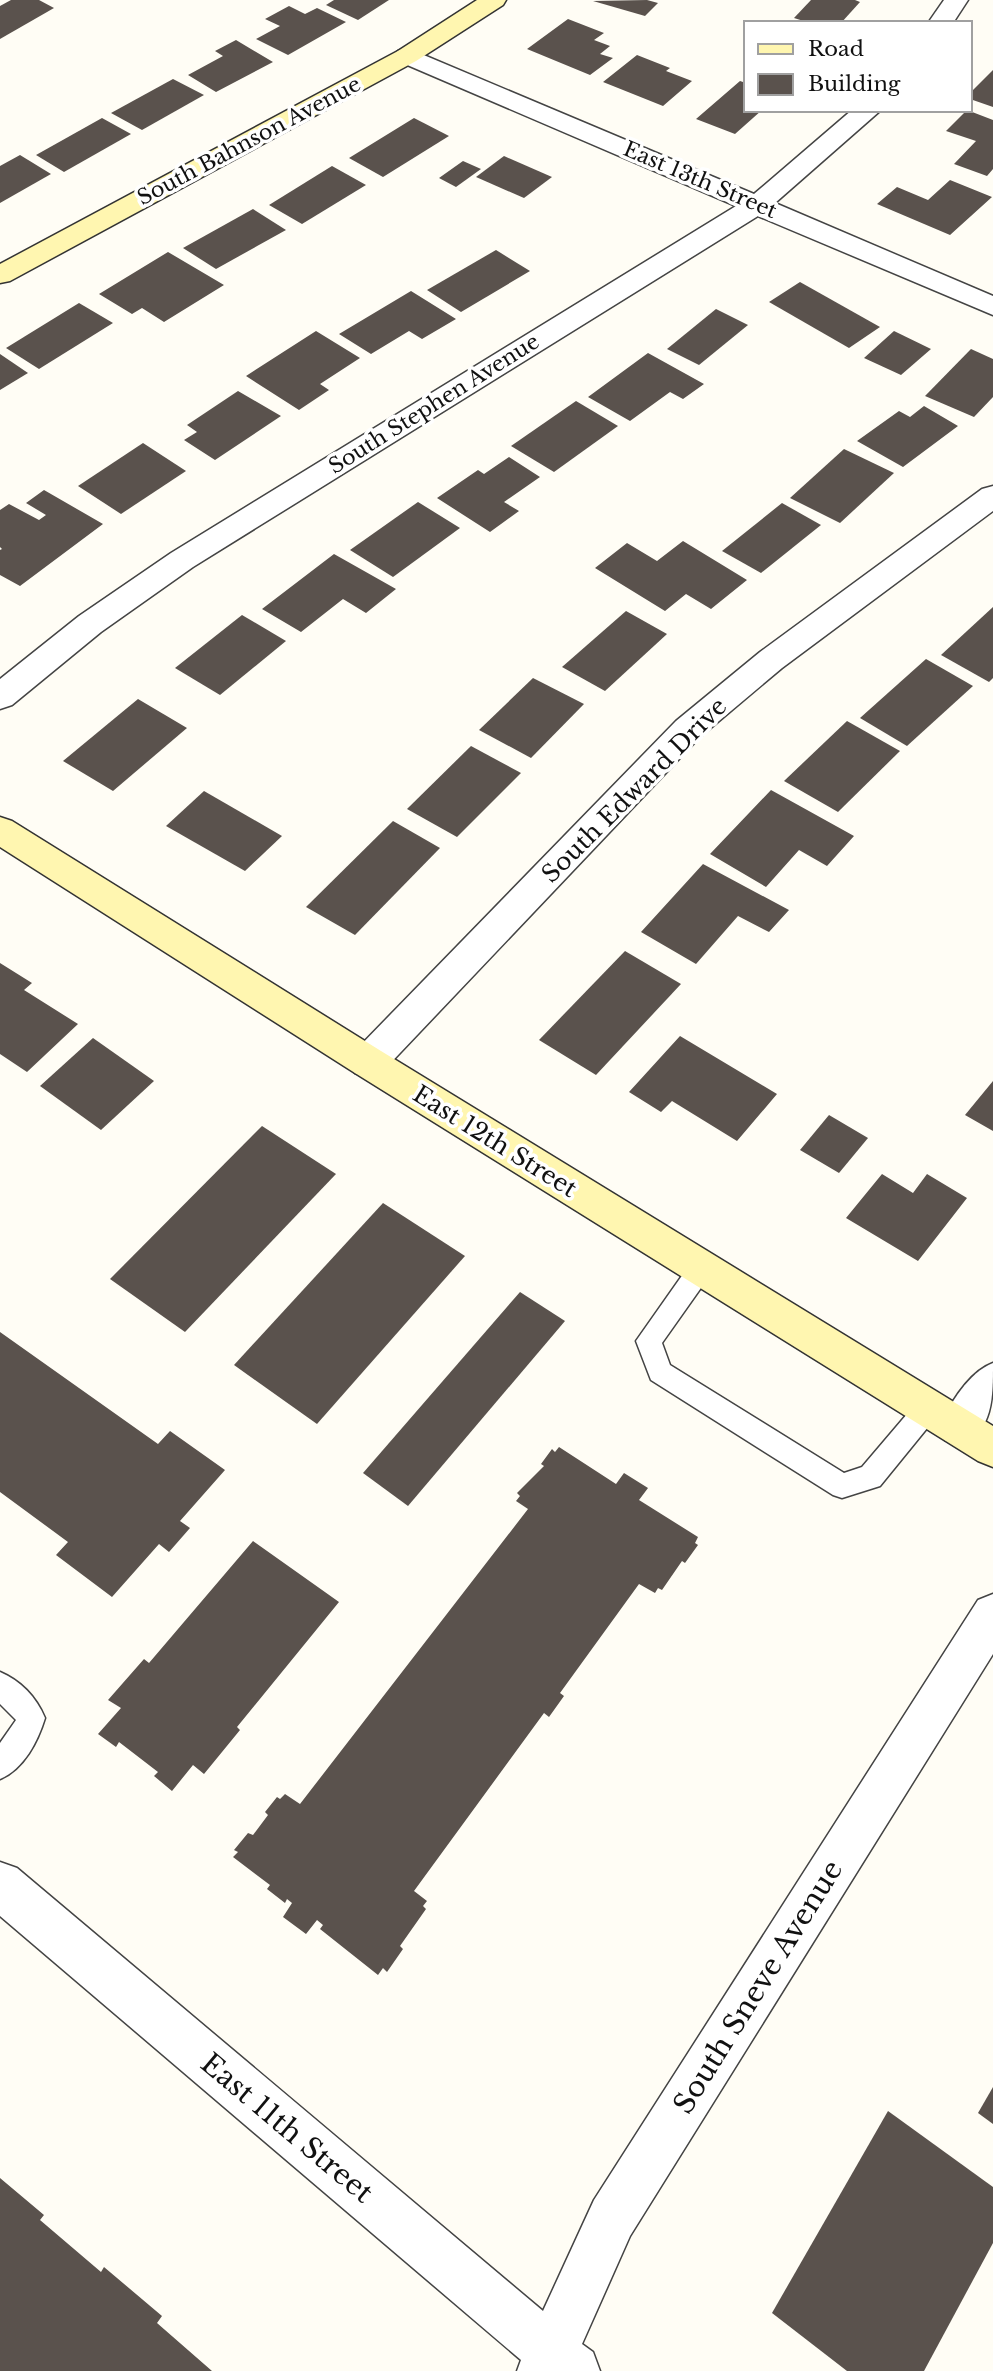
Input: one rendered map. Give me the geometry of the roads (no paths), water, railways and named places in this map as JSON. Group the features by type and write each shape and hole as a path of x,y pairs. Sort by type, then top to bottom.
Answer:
{"street":[{"name":"South Bahnson Avenue","path":"0,275 407,57 494,0"},
{"path":"941,21 956,0"},
{"name":"East 13th Street","path":"407,57 993,306"},
{"name":"South Stephen Avenue","path":"0,697 90,624 182,560 758,204 866,112"},
{"name":"South Edward Drive","path":"368,1062 688,729 771,660 993,496"},
{"name":"East 12th Street","path":"0,830 368,1062 960,1427"},
{"path":"960,1427 993,1381"},
{"name":"South Sneve Avenue","path":"556,2365 612,2218 993,1615"},
{"name":"East 11th Street","path":"0,1885 556,2365"}],"lane":[{"path":"702,1268 649,1340 660,1372 842,1486 871,1477 960,1427"},
{"path":"0,1686 24,1706 31,1718 26,1734 0,1765"}]}
